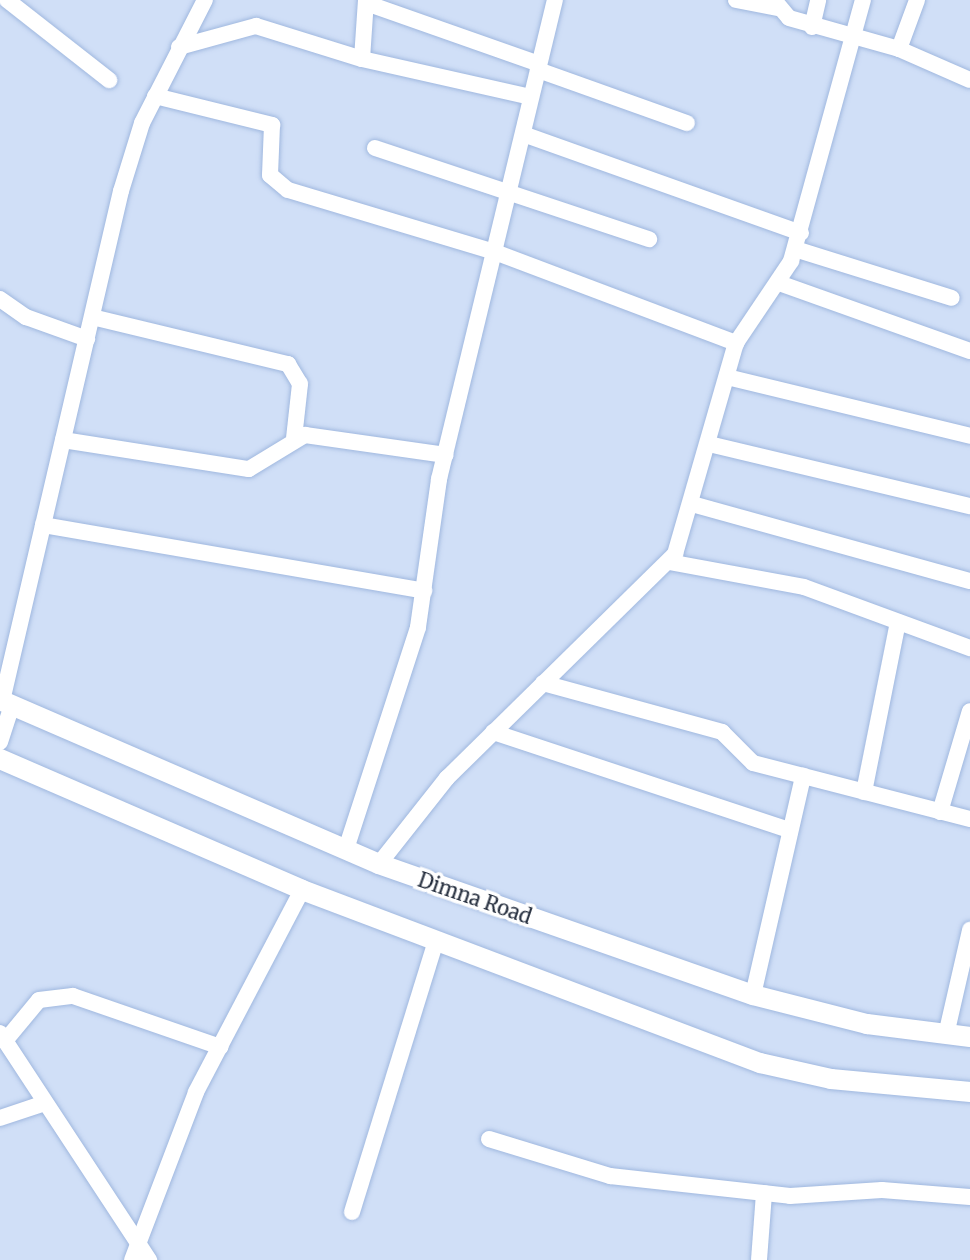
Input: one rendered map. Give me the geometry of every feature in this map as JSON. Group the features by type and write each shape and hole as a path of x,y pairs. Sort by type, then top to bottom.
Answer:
{"street":[{"path":"7,0 109,80"},
{"path":"0,742 4,702 121,191 155,96 205,0"},
{"path":"347,846 400,696 424,591 446,455 555,0"},
{"path":"736,0 775,4 812,27 899,49 970,80"},
{"path":"812,27 818,0"},
{"path":"379,864 430,795 669,562 692,504 736,343 779,283 801,233 850,36 863,0"},
{"path":"899,49 917,0"},
{"path":"362,59 366,1 687,123"},
{"path":"179,47 256,26 362,59 531,97"},
{"path":"155,96 272,125 270,175 288,190 495,252 736,343"},
{"path":"523,134 801,233"},
{"path":"375,148 649,239"},
{"path":"795,249 952,298"},
{"path":"779,283 970,351"},
{"path":"0,299 26,317 87,339"},
{"path":"92,317 288,364 300,384 294,438"},
{"path":"727,377 970,436"},
{"path":"63,440 249,469 294,438 446,455"},
{"path":"709,444 970,506"},
{"path":"692,504 970,581"},
{"path":"43,525 424,591"},
{"path":"669,562 804,587 970,648"},
{"path":"864,792 898,622"},
{"path":"543,683 722,732 742,757 970,819"},
{"name":"Dimna Road","path":"4,702 347,846 379,864 753,995 946,1035 970,1037"},
{"path":"940,812 970,711"},
{"path":"493,732 790,830"},
{"path":"0,759 302,890 760,1063 831,1079 970,1092"},
{"path":"753,995 803,776"},
{"path":"140,1256 174,1145 220,1047 302,890"},
{"path":"946,1035 970,930"},
{"path":"352,1212 436,940"},
{"path":"140,1256 2,1037 39,1000 73,996 220,1047"},
{"path":"0,1118 45,1103"},
{"path":"489,1139 610,1176 764,1193 970,1197"},
{"path":"759,1260 764,1193"}]}
